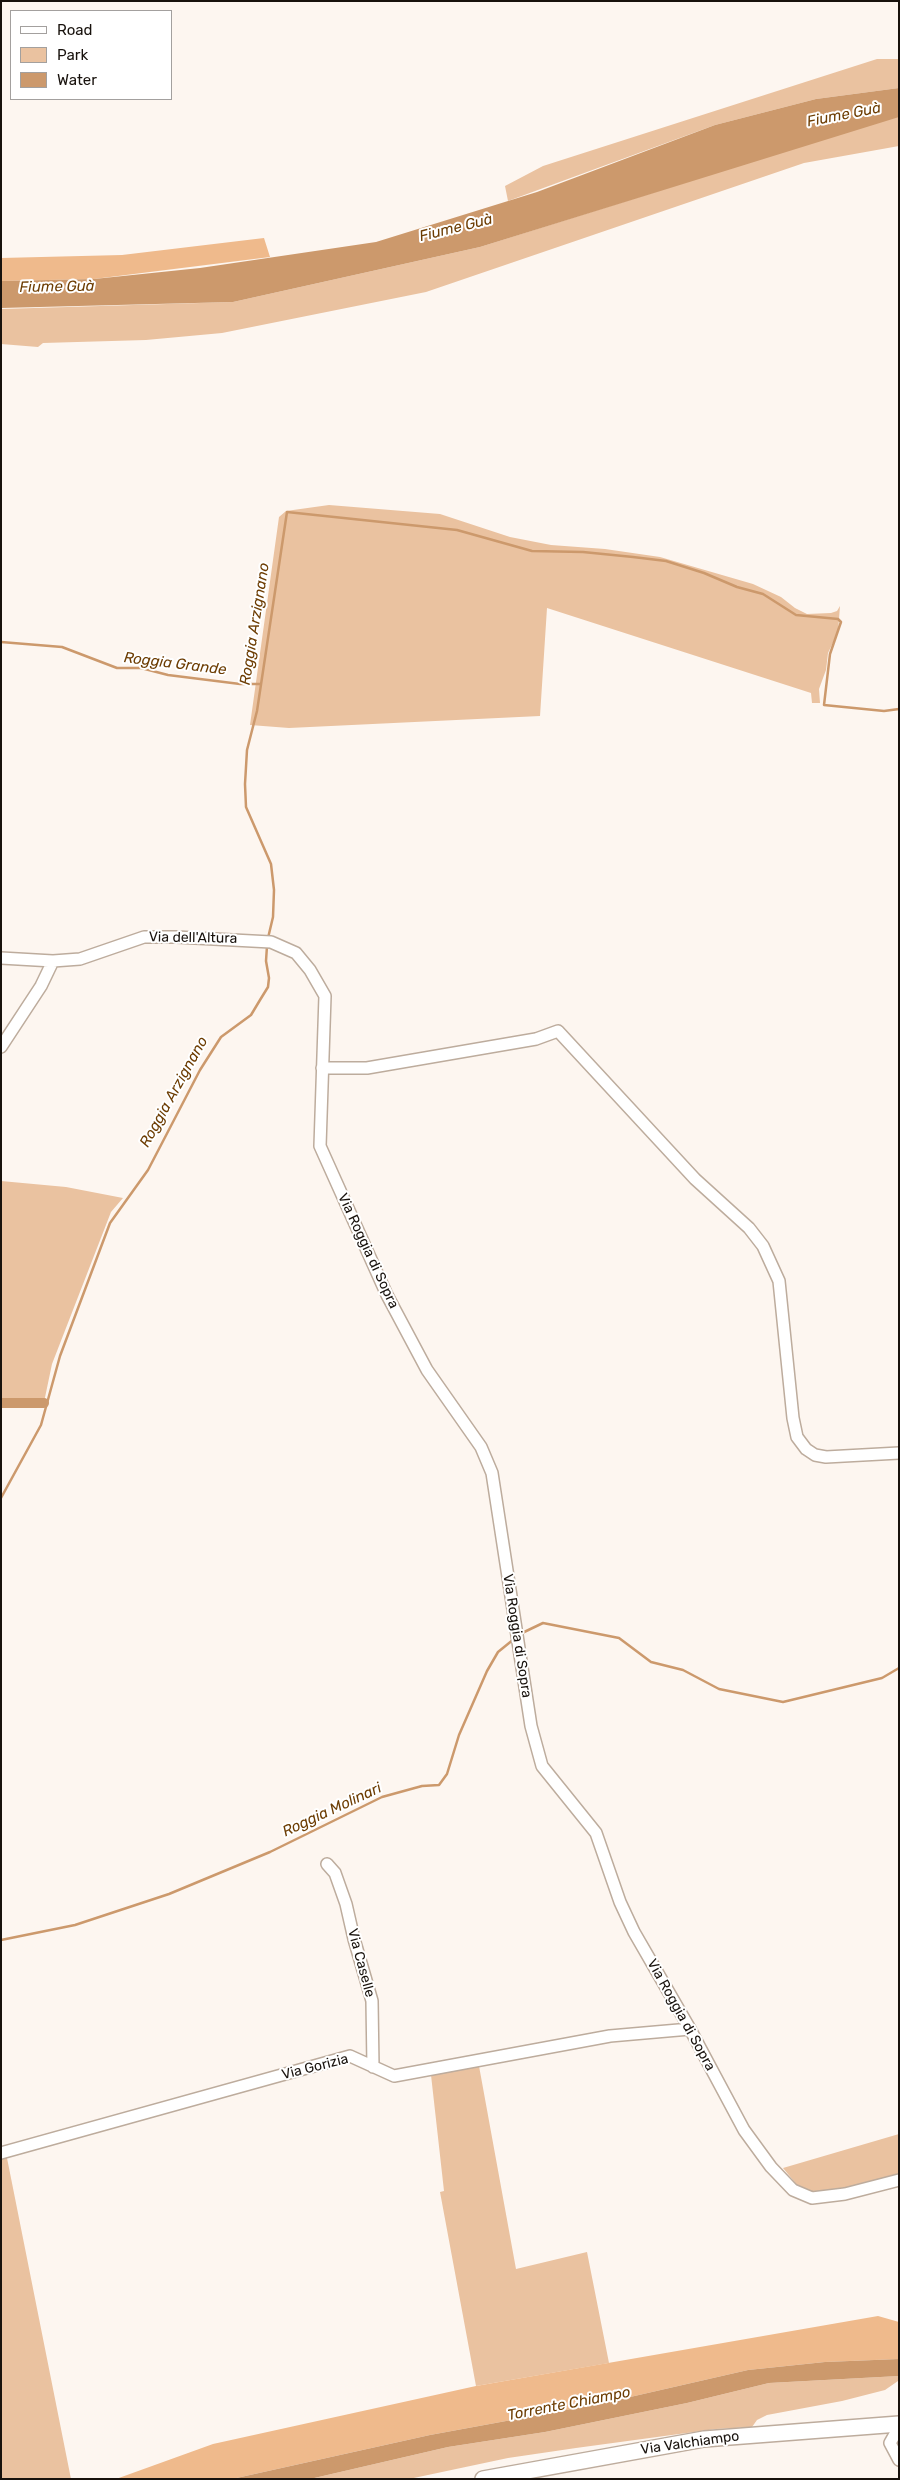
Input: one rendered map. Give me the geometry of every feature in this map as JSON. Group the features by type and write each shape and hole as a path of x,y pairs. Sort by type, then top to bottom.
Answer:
{"main road":[{"name":"Via Valchiampo","path":"483,2479 704,2439 899,2426"}],"street":[{"name":"Via dell'Altura","path":"1,958 53,961 80,959 144,937 272,942 296,952"},
{"name":"Via Roggia di Sopra","path":"296,952 310,970 325,996 320,1146 387,1295 427,1370 481,1448 492,1473 531,1726 542,1766 596,1834 620,1902 634,1932 690,2029 744,2130 771,2167 794,2190 812,2198 845,2194 899,2180"},
{"path":"1,1047 41,986 53,961"},
{"path":"322,1068 367,1068 536,1039 558,1031 695,1179 749,1228 763,1246 779,1281 792,1418 797,1437 806,1449 815,1455 826,1457 899,1453"},
{"name":"Via Caselle","path":"327,1864 335,1873 346,1904 372,2001 373,2066"},
{"name":"Via Gorizia","path":"1,2153 350,2056 394,2076 610,2036 690,2029"},
{"path":"899,2426 890,2444 899,2460"}],"green space":[{"path":"877,59 899,59 899,88 816,99 715,125 508,201 505,186 543,166"},
{"path":"899,117 899,146 804,163 426,292 222,333 146,340 43,343 38,347 1,344 1,309 233,302 480,247"},
{"path":"329,505 440,514 510,537 551,545 605,549 660,557 753,584 781,597 795,608 807,614 831,613 837,611 840,606 838,632 828,653 826,670 819,689 820,703 812,703 811,693 547,608 540,716 289,728 250,725 279,517 286,511"},
{"path":"1,1181 66,1187 123,1198 111,1212 52,1364 43,1407 1,1405"},
{"path":"479,2066 516,2269 587,2252 609,2363 476,2386 440,2192 444,2191 431,2075"},
{"path":"899,2134 899,2175 883,2180 821,2193 812,2193 797,2185 783,2168"},
{"path":"6,2153 71,2479 1,2479 1,2155"},
{"path":"899,2376 898,2381 885,2390 842,2401 767,2415 757,2420 752,2427 716,2429 508,2458 409,2479 310,2479 448,2447 545,2432 687,2403 769,2383"}],"shaded area":[{"path":"264,238 270,257 94,279 1,281 1,258 122,255"},
{"path":"878,2316 899,2322 899,2359 825,2362 748,2370 604,2403 430,2435 232,2479 116,2479 213,2444 476,2386"}],"water":[{"name":"Fiume Guà","path":"899,88 899,117 480,247 233,302 1,308 1,281 94,279 200,268 376,242 537,192 715,125 816,99"},
{"path":"899,2359 899,2376 769,2383 687,2403 545,2432 448,2447 310,2479 232,2479 430,2435 604,2403 748,2370 825,2362"}],"waterway":[{"name":"Roggia Arzignano","path":"268,938 273,917 274,890 271,864 246,807 245,784 247,750 257,711 287,512 457,530 532,551 583,552 666,561 704,573 737,587 763,594 796,615 838,619 841,622 830,654 824,705 884,711 899,709"},
{"name":"Roggia Grande","path":"1,642 62,647 117,668 141,668 168,675 240,684 261,684"},
{"name":"Roggia Arzignano","path":"1,1498 41,1425 60,1356 110,1223 148,1170 200,1070 221,1037 251,1015 268,987 267,946"},
{"name":"Roggia Arzignano","path":"1,1403 44,1403"},
{"name":"Roggia Molinari","path":"520,1634 543,1623 619,1638 651,1662 683,1670 719,1689 783,1702 882,1678 899,1668"},
{"name":"Roggia Molinari","path":"1,1940 75,1925 169,1894 270,1852 382,1797 422,1786 439,1785 447,1774 459,1735 487,1671 498,1652 514,1639"}],"water label":[{"name":"Torrente Chiampo","path":"569,2404"}]}
